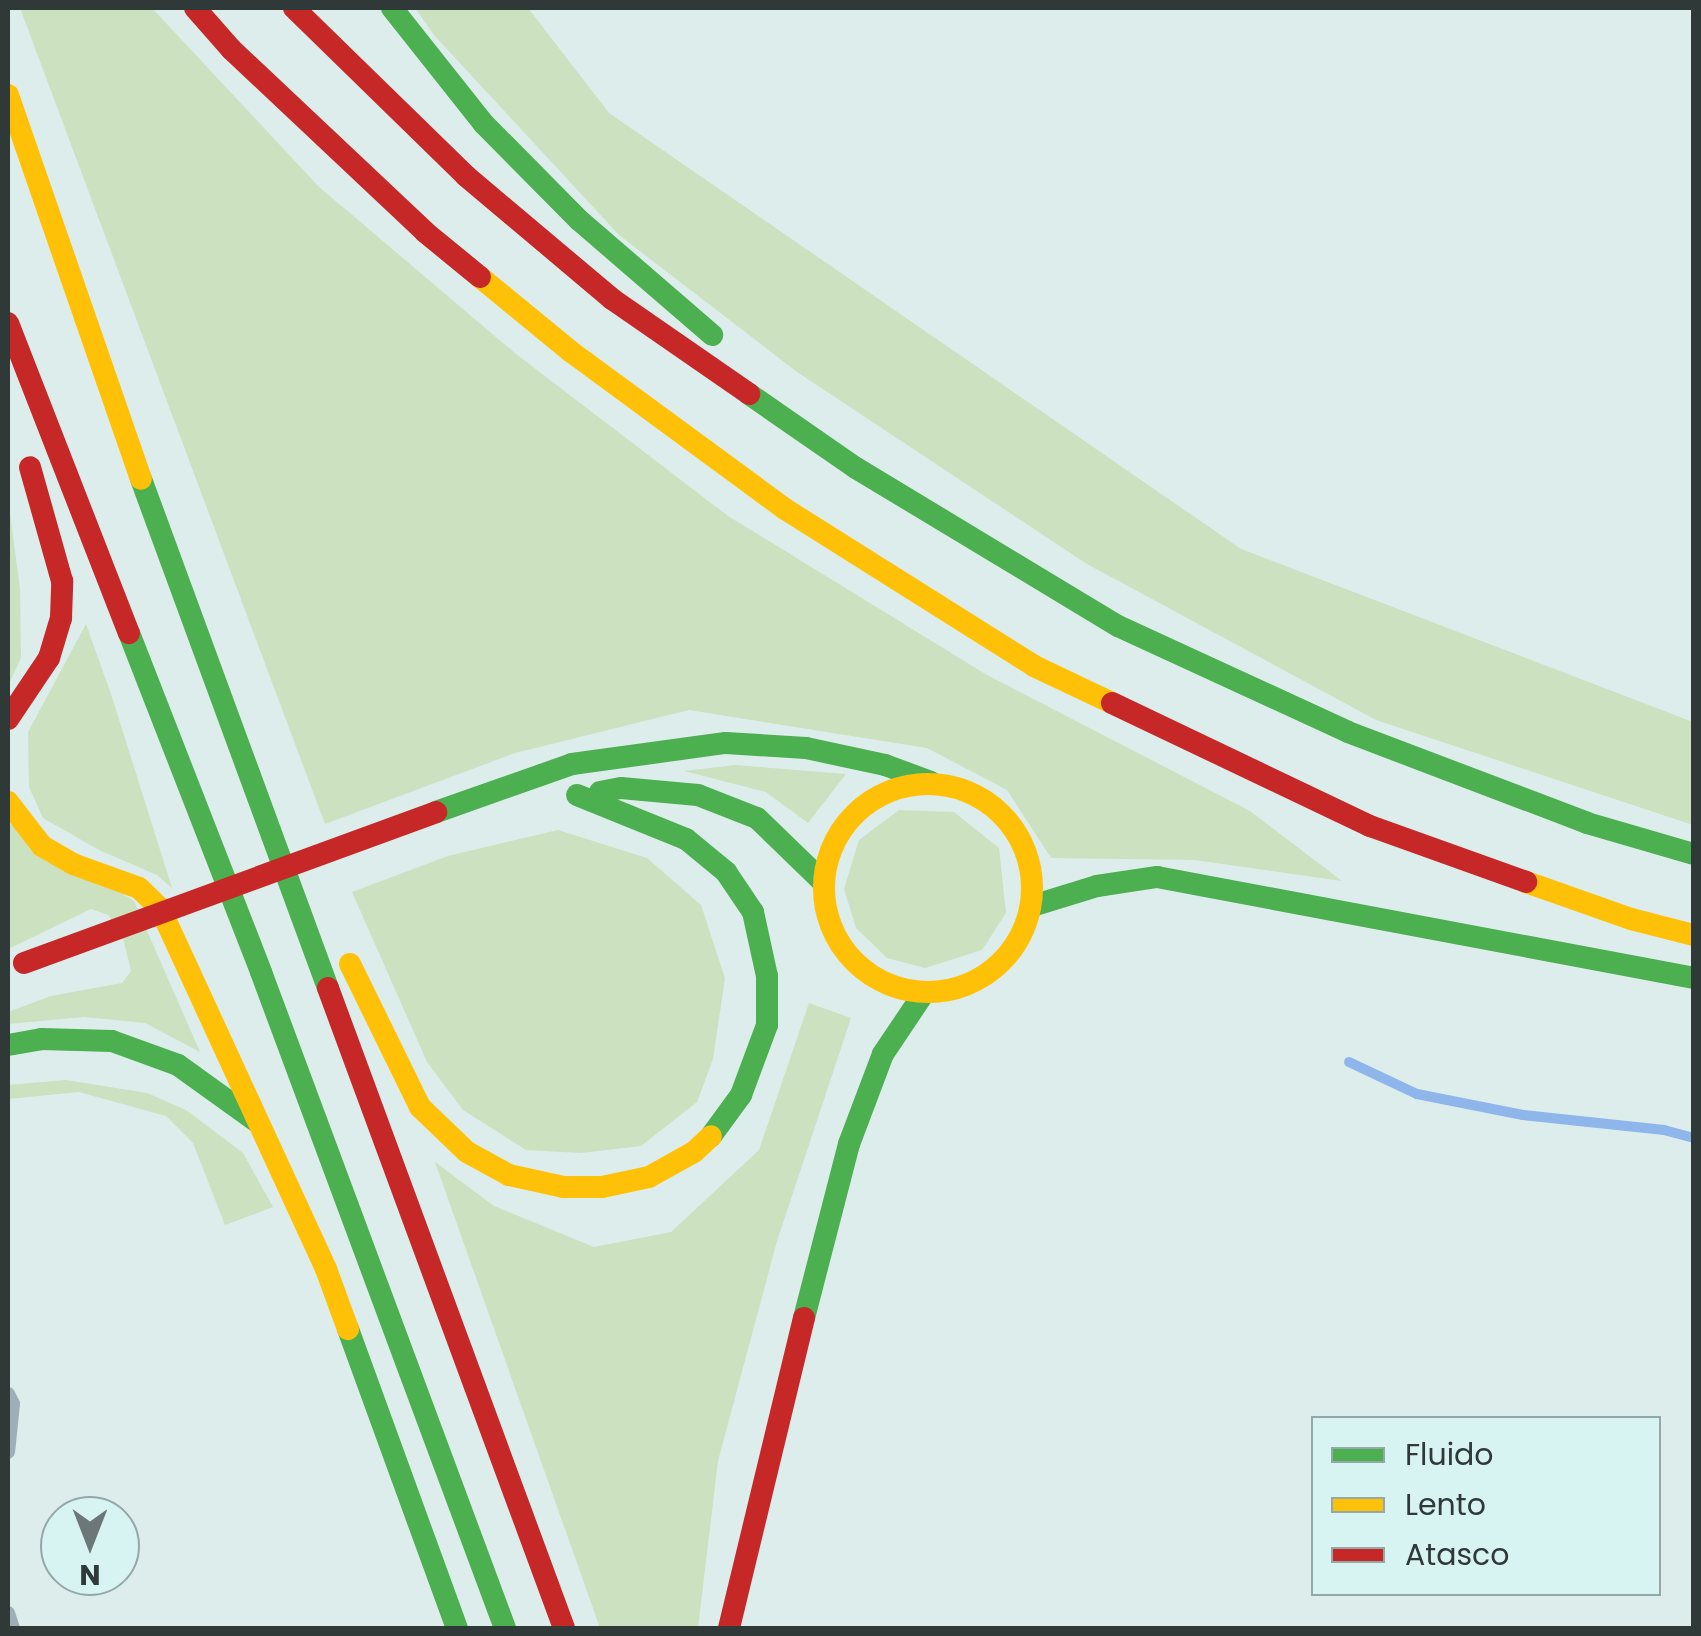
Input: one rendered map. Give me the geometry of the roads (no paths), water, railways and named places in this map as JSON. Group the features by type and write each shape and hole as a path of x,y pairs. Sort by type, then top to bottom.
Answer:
{"main road":[{"path":"194,8 425,232 570,351 785,510 1034,666 1370,826 1632,918 1694,935"},
{"path":"294,8 466,176 612,299 770,412 1118,626 1348,732 1587,823 1694,854"},
{"path":"392,8 484,124 579,220 706,328 770,412"},
{"path":"8,95 158,527 564,1628"},
{"path":"8,323 254,954 505,1628"},
{"path":"8,719 50,658 61,618 62,581 23,445"},
{"path":"158,527 318,893"},
{"path":"22,975 438,821 572,764 726,743 806,748 886,765 932,783 968,790 998,809 1020,837 1032,870 1032,906 1022,934 1005,960 982,978 954,990 924,993 891,986 862,970 840,945 826,915 823,882 828,855 840,831 857,810 880,795 932,783"},
{"path":"438,821 621,788 698,795 757,818 823,882"},
{"path":"342,948 420,1108 467,1152 509,1175 564,1187 602,1187 649,1177 694,1152 722,1125 741,1095 767,1025 767,976 753,912 726,872 686,839 576,795"},
{"path":"8,802 42,846 74,864 138,888 160,908 326,1270 457,1628"},
{"path":"1032,906 1097,886 1157,877 1694,978"},
{"path":"730,1628 740,1568 849,1144 883,1054 924,993"},
{"path":"8,1044 42,1039 112,1041 178,1065 259,1123"}],"lane":[{"path":"8,1394 13,1404 8,1452"},
{"path":"8,1613 13,1628"}],"waterway":[{"path":"1349,1062 1417,1094 1523,1115 1664,1130 1694,1138"}]}
